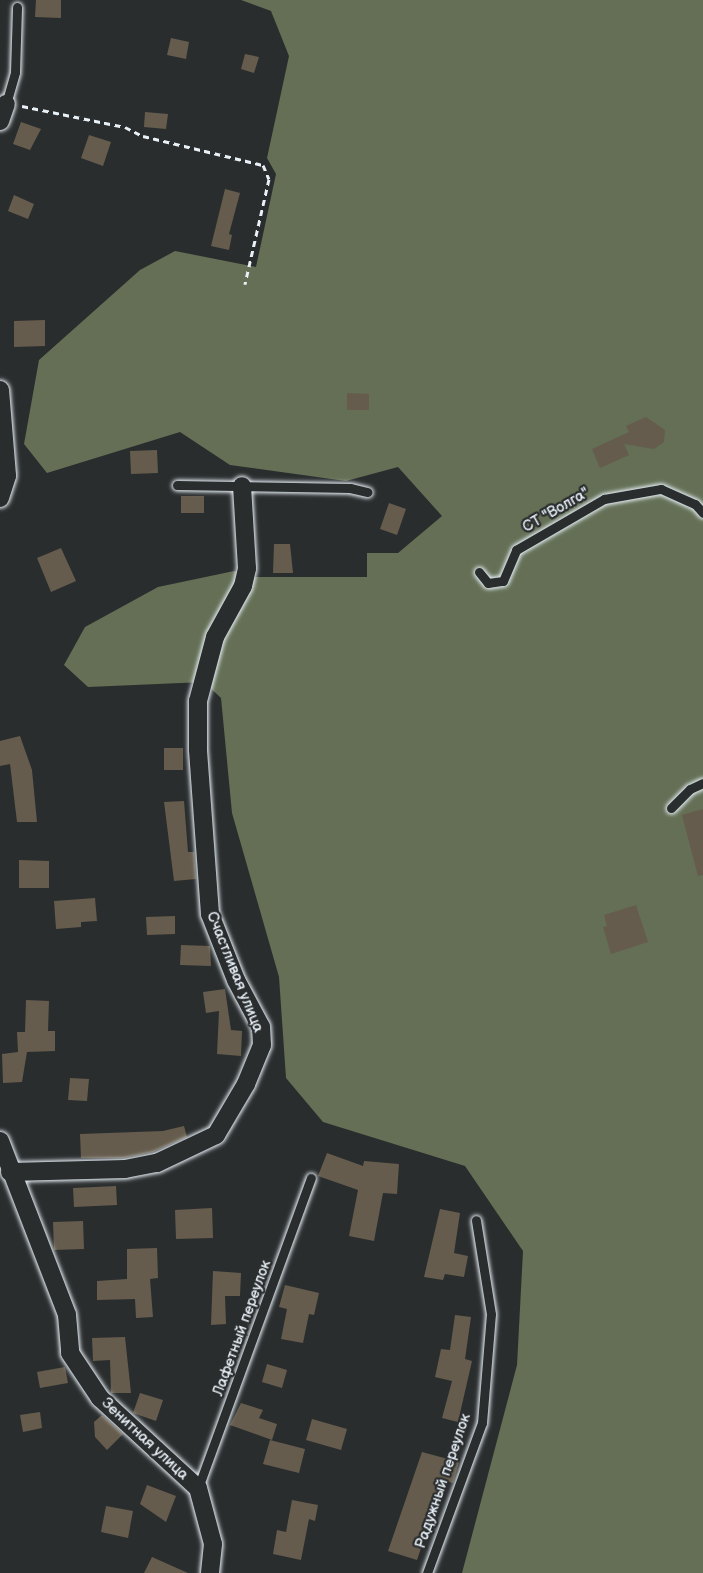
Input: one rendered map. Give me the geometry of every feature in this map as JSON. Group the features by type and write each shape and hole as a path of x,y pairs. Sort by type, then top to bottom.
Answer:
{"street":[{"path":"0,121 3,103"},
{"path":"0,390 7,476 0,498"},
{"name":"Счастливая улица","path":"10,1172 136,1167 157,1163 216,1135 246,1084 262,1045 261,1027 236,980 210,914 198,750 198,701 215,637 243,586 247,568 242,486"},
{"name":"Зенитная улица","path":"0,1141 10,1172 67,1315 70,1353 100,1398 198,1488 213,1544 210,1573"}],"lane":[{"path":"3,103 15,72 17,7"},
{"path":"177,484 368,492"},
{"name":"СТ \"Волга\"","path":"479,572 488,583 503,581 516,550 604,500 661,489 695,504 703,513"},
{"path":"671,808 690,789 703,783"},
{"name":"Лафетный переулок","path":"198,1488 278,1276 311,1178"},
{"name":"Радужный переулок","path":"427,1573 482,1423 491,1314 476,1220"}],"path":[{"path":"3,103 125,127 143,136 263,165 269,179 245,284"}],"green space":[{"path":"241,0 703,0 703,1573 462,1573 517,1365 523,1251 465,1166 323,1122 286,1078 279,977 232,813 221,698 204,682 88,687 64,665 85,627 158,587 234,571 255,577 367,577 367,553 398,553 442,516 398,467 346,481 230,465 180,432 47,473 24,444 39,360 140,270 175,251 256,267 276,174 267,158 289,56 271,11"}],"building":[{"path":"36,0 61,0 61,18 35,17"},
{"path":"171,38 189,42 186,59 167,55"},
{"path":"245,54 259,57 254,73 241,69"},
{"path":"145,112 168,114 166,129 144,127"},
{"path":"21,122 41,129 30,150 13,144"},
{"path":"89,135 111,142 103,166 81,158"},
{"path":"225,189 240,193 229,234 232,235 229,250 211,246"},
{"path":"14,195 34,204 28,219 8,211"},
{"path":"45,320 45,346 14,347 14,321"},
{"path":"347,393 369,394 369,410 347,410"},
{"path":"646,417 665,430 664,442 654,449 624,444 629,455 600,468 592,449 629,432 626,426"},
{"path":"157,450 158,473 131,474 130,451"},
{"path":"181,496 204,496 204,513 181,513"},
{"path":"389,503 406,509 397,535 380,529"},
{"path":"274,544 290,544 293,573 273,573"},
{"path":"61,548 76,581 51,592 37,558"},
{"path":"20,736 32,770 37,822 17,822 10,764 0,766 0,741"},
{"path":"164,748 183,748 183,770 164,770"},
{"path":"184,801 188,852 194,852 196,879 174,881 164,802"},
{"path":"703,809 703,875 698,876 682,815"},
{"path":"19,860 49,861 49,888 19,888"},
{"path":"95,898 97,921 81,922 81,927 56,929 54,901"},
{"path":"636,905 648,942 611,954 603,927 607,926 604,915"},
{"path":"175,916 175,934 147,935 146,917"},
{"path":"181,945 210,946 211,966 180,965"},
{"path":"225,989 231,1030 242,1031 241,1056 217,1054 219,1011 206,1013 203,992"},
{"path":"26,1000 49,1001 48,1031 55,1031 55,1051 27,1052 22,1082 3,1083 2,1054 18,1052 17,1032 25,1032"},
{"path":"70,1078 89,1079 87,1101 68,1100"},
{"path":"184,1126 187,1137 153,1152 124,1158 81,1158 80,1134 163,1131"},
{"path":"327,1153 363,1166 364,1161 399,1164 397,1194 383,1193 374,1241 349,1236 358,1190 318,1176"},
{"path":"116,1186 117,1205 74,1207 73,1188"},
{"path":"212,1208 213,1238 176,1239 175,1210"},
{"path":"440,1209 460,1213 454,1253 468,1256 464,1277 445,1274 443,1280 424,1277"},
{"path":"83,1221 84,1249 54,1250 53,1222"},
{"path":"157,1248 158,1278 150,1279 153,1317 136,1318 135,1299 97,1300 97,1281 127,1279 127,1249"},
{"path":"213,1271 241,1273 240,1296 225,1296 226,1324 211,1325"},
{"path":"285,1285 319,1293 314,1315 309,1314 303,1343 281,1339 287,1309 279,1307"},
{"path":"455,1315 471,1317 465,1359 472,1361 458,1422 442,1418 452,1381 435,1377 441,1349 450,1350"},
{"path":"125,1337 131,1393 111,1393 110,1360 93,1361 92,1338"},
{"path":"267,1364 287,1370 282,1388 262,1382"},
{"path":"65,1367 68,1383 40,1388 37,1372"},
{"path":"140,1393 163,1400 156,1421 133,1413"},
{"path":"241,1403 263,1410 259,1418 277,1424 272,1440 230,1425"},
{"path":"40,1412 42,1428 23,1432 20,1415"},
{"path":"102,1415 123,1434 107,1450 95,1437 94,1422"},
{"path":"312,1419 347,1429 341,1450 306,1440"},
{"path":"270,1440 305,1449 299,1473 263,1464"},
{"path":"422,1452 459,1462 453,1483 444,1481 417,1560 388,1551"},
{"path":"147,1485 176,1496 166,1522 140,1504"},
{"path":"292,1500 318,1505 315,1521 309,1519 301,1560 273,1554 277,1530 286,1532"},
{"path":"106,1506 133,1511 128,1538 101,1532"},
{"path":"152,1557 188,1573 144,1573"}]}
